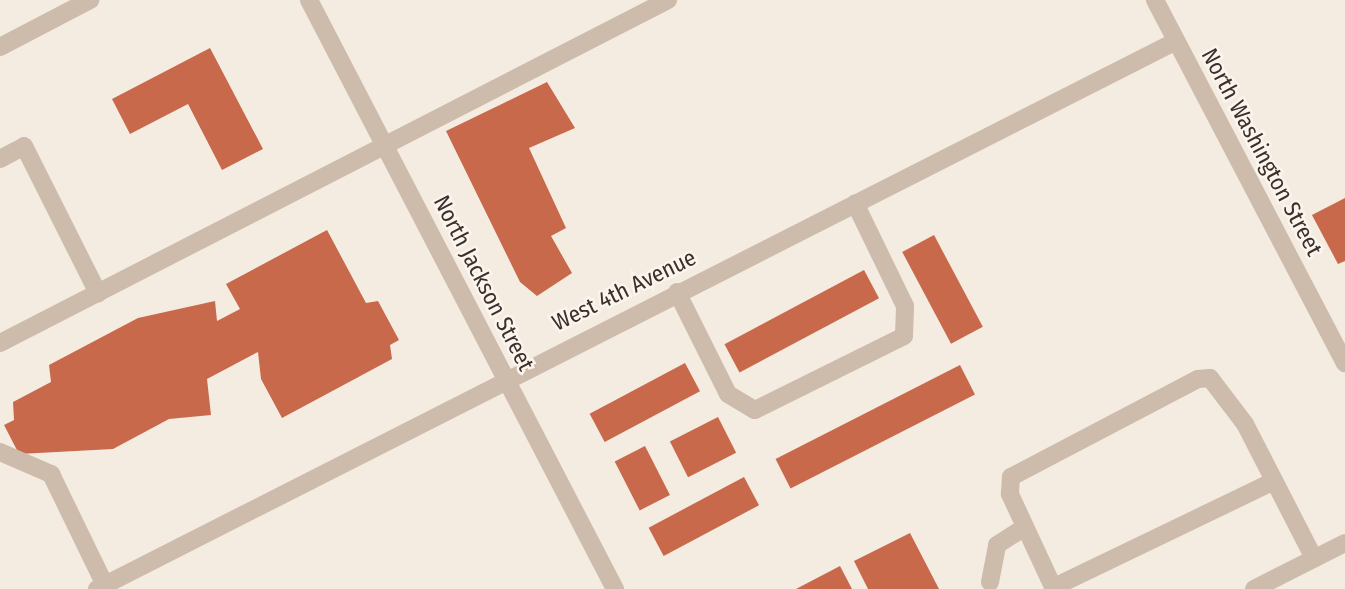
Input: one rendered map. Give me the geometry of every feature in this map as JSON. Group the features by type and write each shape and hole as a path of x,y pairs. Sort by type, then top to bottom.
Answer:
{"street":[{"path":"0,47 90,0"},
{"name":"North Jackson Street","path":"309,0 615,589"},
{"path":"0,343 668,0"},
{"name":"North Washington Street","path":"1155,0 1345,363"},
{"name":"West 4th Avenue","path":"101,587 505,377 1176,41"},
{"path":"0,159 24,146 97,293"},
{"path":"677,292 728,394 755,410 904,336 905,306 855,203"},
{"path":"1274,481 1054,588 1010,494 1011,477 1198,379 1210,378 1245,424 1314,558"},
{"path":"0,452 51,474 101,587"},
{"path":"990,582 997,545 1025,527"},
{"path":"1254,589 1345,543"}],"building":[{"path":"210,48 263,149 222,170 188,104 130,134 112,99"},
{"path":"547,82 575,128 529,148 566,228 551,236 572,273 537,296 520,282 446,131"},
{"path":"1345,198 1345,261 1338,264 1312,215"},
{"path":"327,230 366,303 378,301 399,340 390,345 392,359 282,418 261,379 258,352 207,379 211,415 169,419 113,449 19,454 4,425 14,420 13,402 51,382 49,365 138,318 215,301 217,321 240,309 226,284"},
{"path":"934,235 983,327 951,344 902,252"},
{"path":"864,270 879,298 740,372 724,344"},
{"path":"685,363 700,391 605,442 590,414"},
{"path":"960,365 975,394 791,488 776,459"},
{"path":"718,417 736,453 688,477 670,442"},
{"path":"645,446 670,495 640,510 615,461"},
{"path":"744,477 759,505 664,556 649,528"},
{"path":"910,533 939,589 868,589 854,561"},
{"path":"840,566 852,589 796,589"}]}
